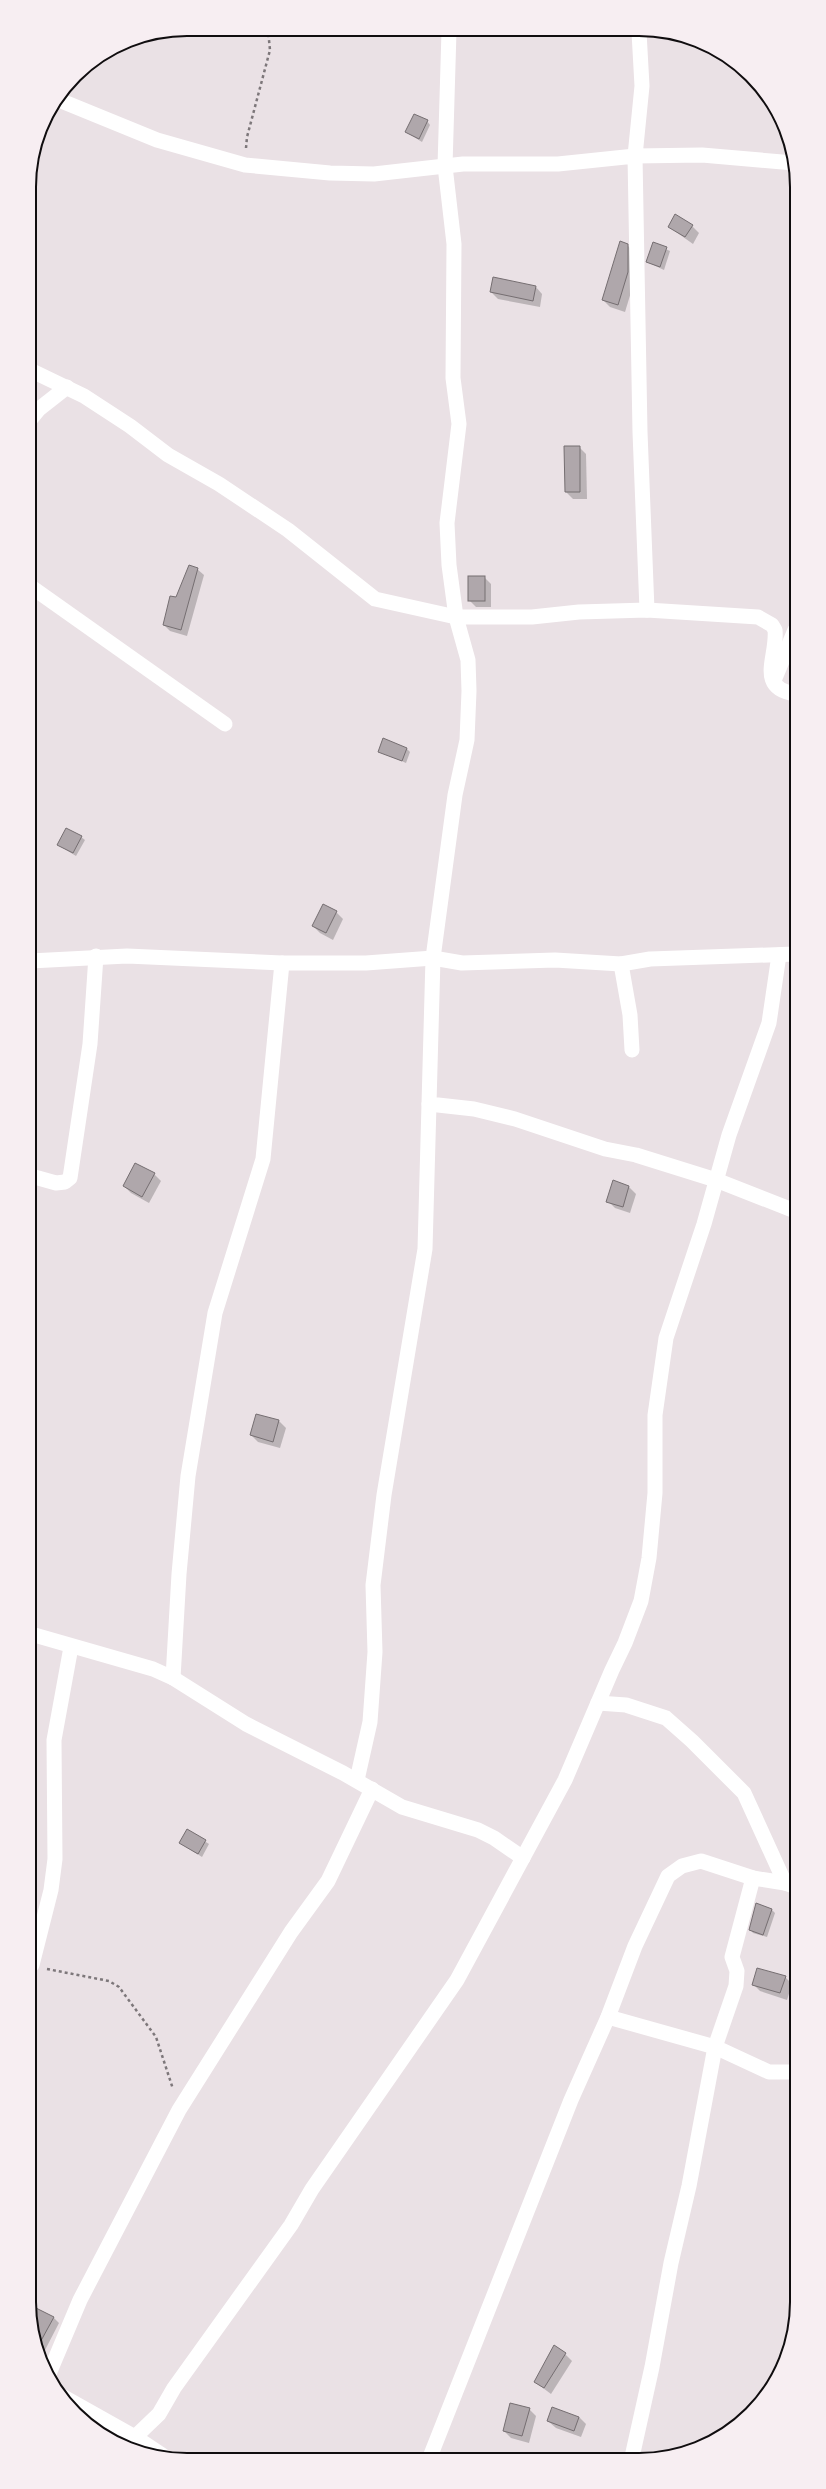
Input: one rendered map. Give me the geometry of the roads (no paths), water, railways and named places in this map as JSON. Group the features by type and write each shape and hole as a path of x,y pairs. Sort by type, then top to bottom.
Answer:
{"street":[{"path":"356,1780 370,1722 375,1652 373,1585 384,1495 425,1249 433,958 455,795 467,740 469,691 468,660 456,617 449,565 447,523 459,424 453,378 454,244 445,166 449,36"},
{"path":"639,36 642,86 635,156 638,232 636,272 640,327 640,432 647,610"},
{"path":"62,101 157,140 245,165 330,173 374,174 445,166 500,163 558,164 635,156 702,155 788,162"},
{"path":"36,373 67,387 130,426 168,455 219,484 288,530 368,596 383,601 456,617 532,617 579,612 647,610 761,618 772,625 775,630 771,669 773,683 785,693 790,694"},
{"path":"36,413 67,387"},
{"path":"36,590 225,724"},
{"path":"773,683 790,640"},
{"path":"36,961 96,956 168,957 282,963 366,963 433,958 462,963 561,960 620,964 650,958 790,954"},
{"path":"77,2406 133,2443 159,2414 174,2388 291,2225 312,2189 457,1980 565,1780 598,1703 626,1644 642,1601 654,1524 655,1415 666,1338 704,1224 745,1086 769,1023 779,955"},
{"path":"36,1177 56,1183 65,1182 70,1178 90,1044 96,956"},
{"path":"173,1678 179,1574 188,1476 215,1313 263,1159 282,963"},
{"path":"620,964 630,1015 632,1050"},
{"path":"429,1104 474,1109 515,1119 605,1149 636,1155 716,1180 790,1209"},
{"path":"36,1636 153,1670 173,1678 246,1724 372,1788 402,1807 478,1830 494,1838 523,1858"},
{"path":"36,1948 53,1874 56,1840 54,1740 71,1646"},
{"path":"598,1703 626,1706 666,1718 692,1741 744,1793 790,1883"},
{"path":"51,2368 80,2300 179,2110 209,2065 241,2009 291,1932 328,1881 372,1788"},
{"path":"432,2453 571,2100 608,2017 635,1946 668,1876 682,1866 702,1861 753,1878 790,1885"},
{"path":"633,2453 652,2367 671,2263 689,2186 715,2047 736,1986 737,1971 732,1957 753,1878"},
{"path":"608,2017 715,2047 769,2072 790,2072"}]}
